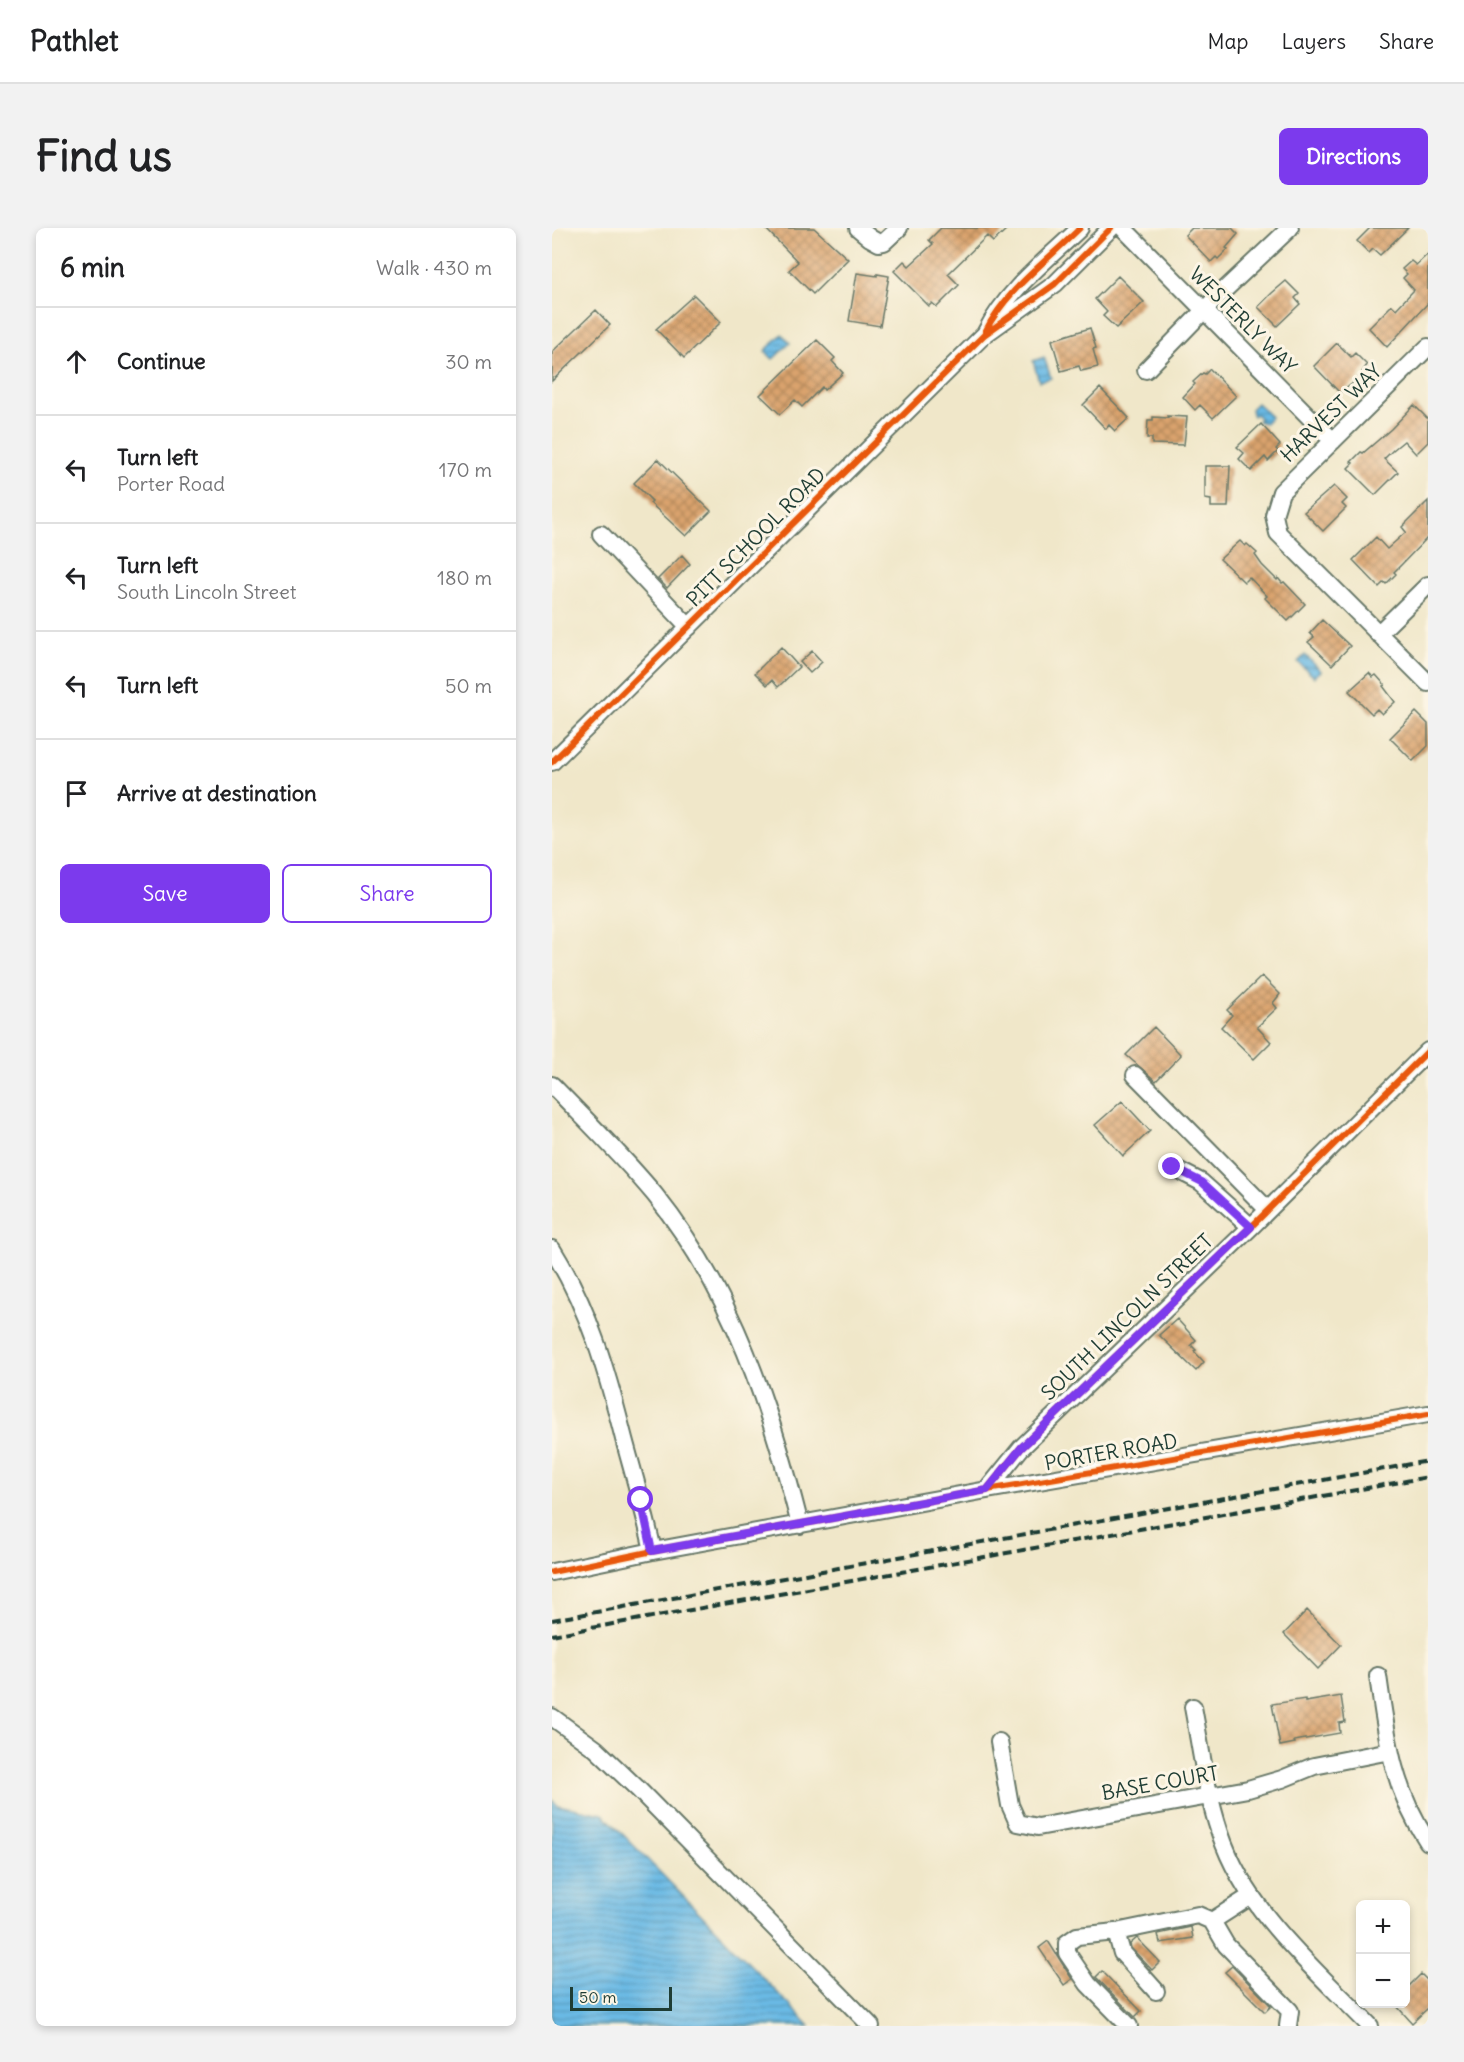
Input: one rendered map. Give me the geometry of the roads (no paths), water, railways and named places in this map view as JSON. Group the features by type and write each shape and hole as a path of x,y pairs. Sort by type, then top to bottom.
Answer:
{"street":[{"path":"858,228 879,243 884,242 899,228"},
{"name":"PITT SCHOOL ROAD","path":"984,335 995,313 1032,273 1080,228"},
{"name":"PITT SCHOOL ROAD","path":"552,762 984,335 1055,284 1111,228"},
{"name":"WESTERLY WAY","path":"1124,228 1333,441"},
{"path":"1146,370 1290,228"},
{"name":"HARVEST WAY","path":"1378,634 1278,533 1274,515 1281,492 1428,347"},
{"path":"601,534 689,627"},
{"path":"1428,585 1378,634 1428,683"},
{"name":"SOUTH LINCOLN STREET","path":"987,1490 1021,1448 1251,1227 1428,1052"},
{"path":"1135,1075 1268,1210"},
{"path":"552,1085 628,1163 655,1196 718,1291 759,1382 787,1469 801,1525"},
{"path":"1172,1167 1202,1182 1251,1227"},
{"path":"552,1249 577,1293 597,1343 615,1402 652,1551"},
{"name":"PORTER ROAD","path":"552,1572 652,1551 987,1490 1428,1414"},
{"path":"1378,1676 1395,1775 1412,1818 1428,1842"},
{"path":"1193,1707 1209,1796 1220,1834 1235,1868 1268,1920 1370,2026"},
{"path":"552,1717 596,1749 638,1789 872,2026"},
{"name":"BASE COURT","path":"999,1742 1010,1805 1018,1823 1038,1827 1248,1789 1314,1766 1390,1751"},
{"path":"1212,1921 1251,1896"},
{"path":"1129,2026 1088,1984 1067,1953 1067,1943 1077,1936 1116,1932 1197,1915 1212,1921 1226,1945 1290,2011 1288,2026"},
{"path":"1116,1932 1122,1953 1156,1991"}],"water":[{"path":"782,334 790,343 773,359 765,351"},
{"path":"1044,357 1051,378 1039,381 1033,361"},
{"path":"1257,403 1271,417 1265,423 1258,421 1260,418 1252,414 1251,409"},
{"path":"1305,655 1321,671 1314,677 1298,662"},
{"path":"552,1800 558,1805 603,1814 810,2026 552,2026"}],"railway":[{"path":"552,1620 1428,1461"},
{"path":"552,1635 1428,1477"}]}
